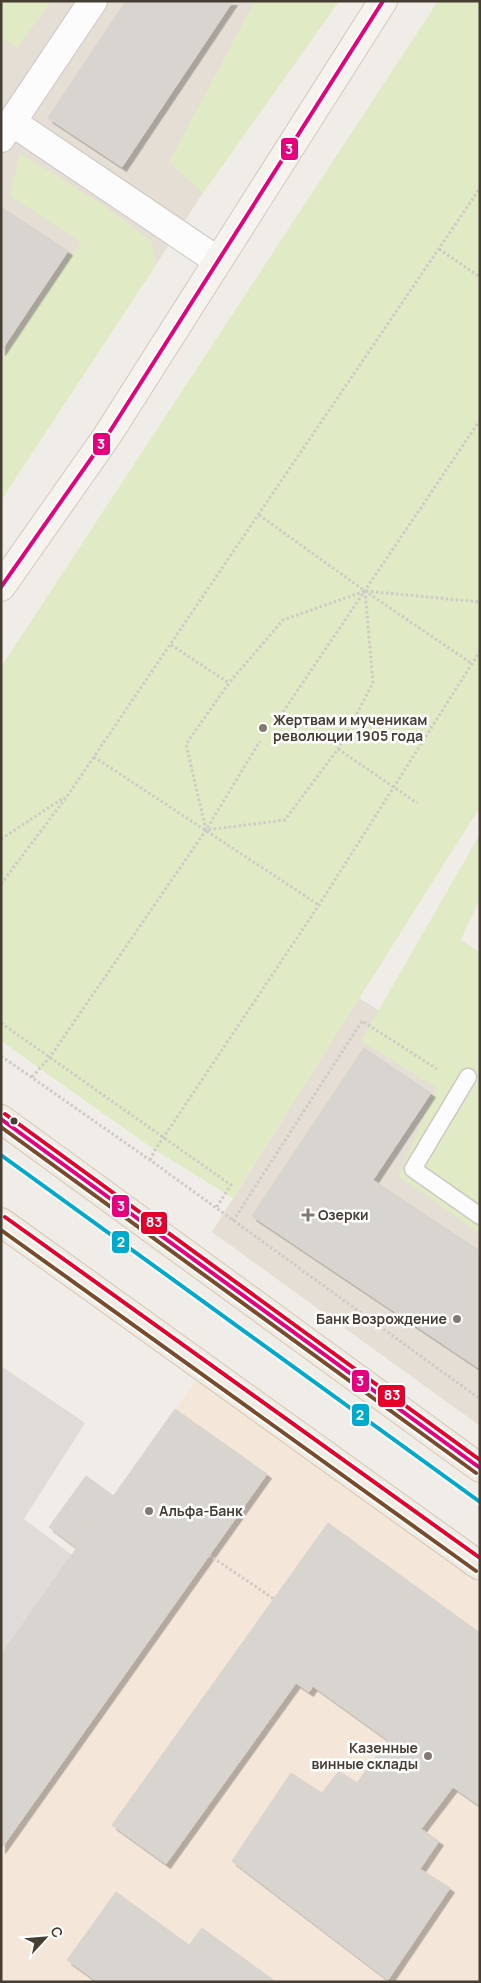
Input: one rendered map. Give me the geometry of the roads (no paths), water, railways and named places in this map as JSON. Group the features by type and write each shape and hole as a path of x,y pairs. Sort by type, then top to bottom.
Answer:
{"main road":[{"path":"1,587 107,436 383,1"},
{"path":"1,1119 480,1468"},
{"path":"1,1222 480,1566"}],"street":[{"path":"91,2 7,130 218,261"}],"lane":[{"path":"464,1083 414,1170 480,1216"}],"place":[{"name":"Жертвам и мученикам революции 1905 года","path":"263,728"},
{"name":"Озерки","path":"308,1215"},
{"name":"Банк Возрождение","path":"457,1319"},
{"name":"Альфа-Банк","path":"149,1511"},
{"name":"Казенные винные склады","path":"428,1756"}]}
